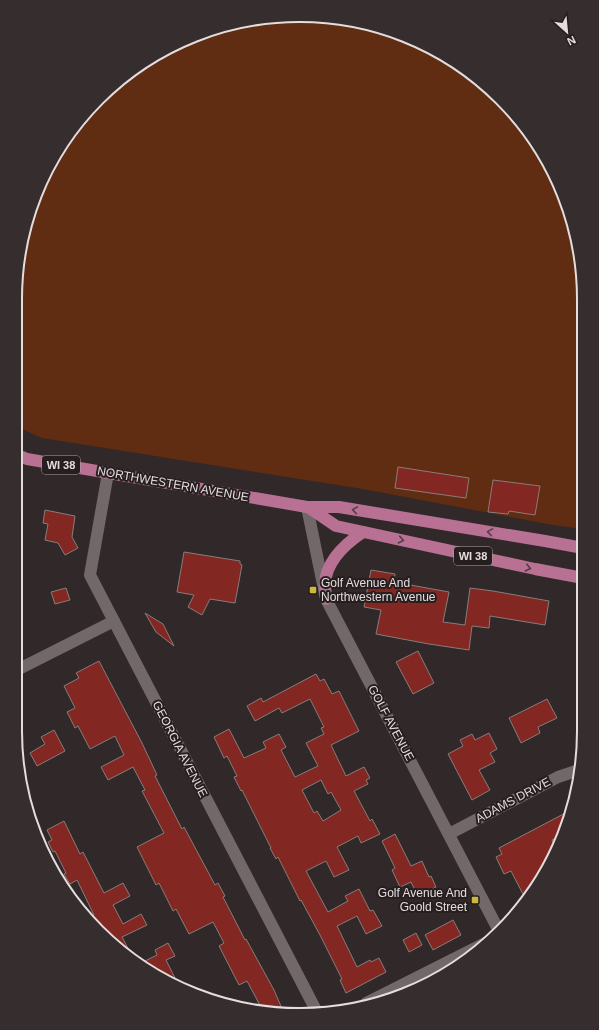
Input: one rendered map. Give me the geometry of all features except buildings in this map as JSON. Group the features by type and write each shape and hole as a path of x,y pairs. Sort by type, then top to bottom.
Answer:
{"main road":[{"name":"NORTHWESTERN AVENUE","path":"22,457 307,507 339,507 577,547"},
{"name":"NORTHWESTERN AVENUE","path":"307,507 336,526 577,577"},
{"path":"326,599 325,583 329,568 336,556 345,546 363,532"}],"street":[{"name":"GEORGIA AVENUE","path":"108,473 90,575 314,1007"},
{"name":"GOLF AVENUE","path":"307,507 326,599 497,926"},
{"path":"22,668 114,621"},
{"name":"ADAMS DRIVE","path":"449,834 558,776 574,771"},
{"path":"380,996 465,953"}],"shaded area":[{"path":"300,22 336,24 371,31 406,43 438,59 468,79 496,103 520,131 540,161 556,193 562,210 568,228 575,263 577,300 577,528 363,489 42,438 22,429 22,300 24,263 31,228 43,193 59,161 79,131 103,103 131,79 161,59 193,43 210,37 228,31 263,24"}],"place":[{"name":"Golf Avenue And Northwestern Avenue","path":"313,590"},
{"name":"Golf Avenue And Goold Street","path":"475,900"}]}
